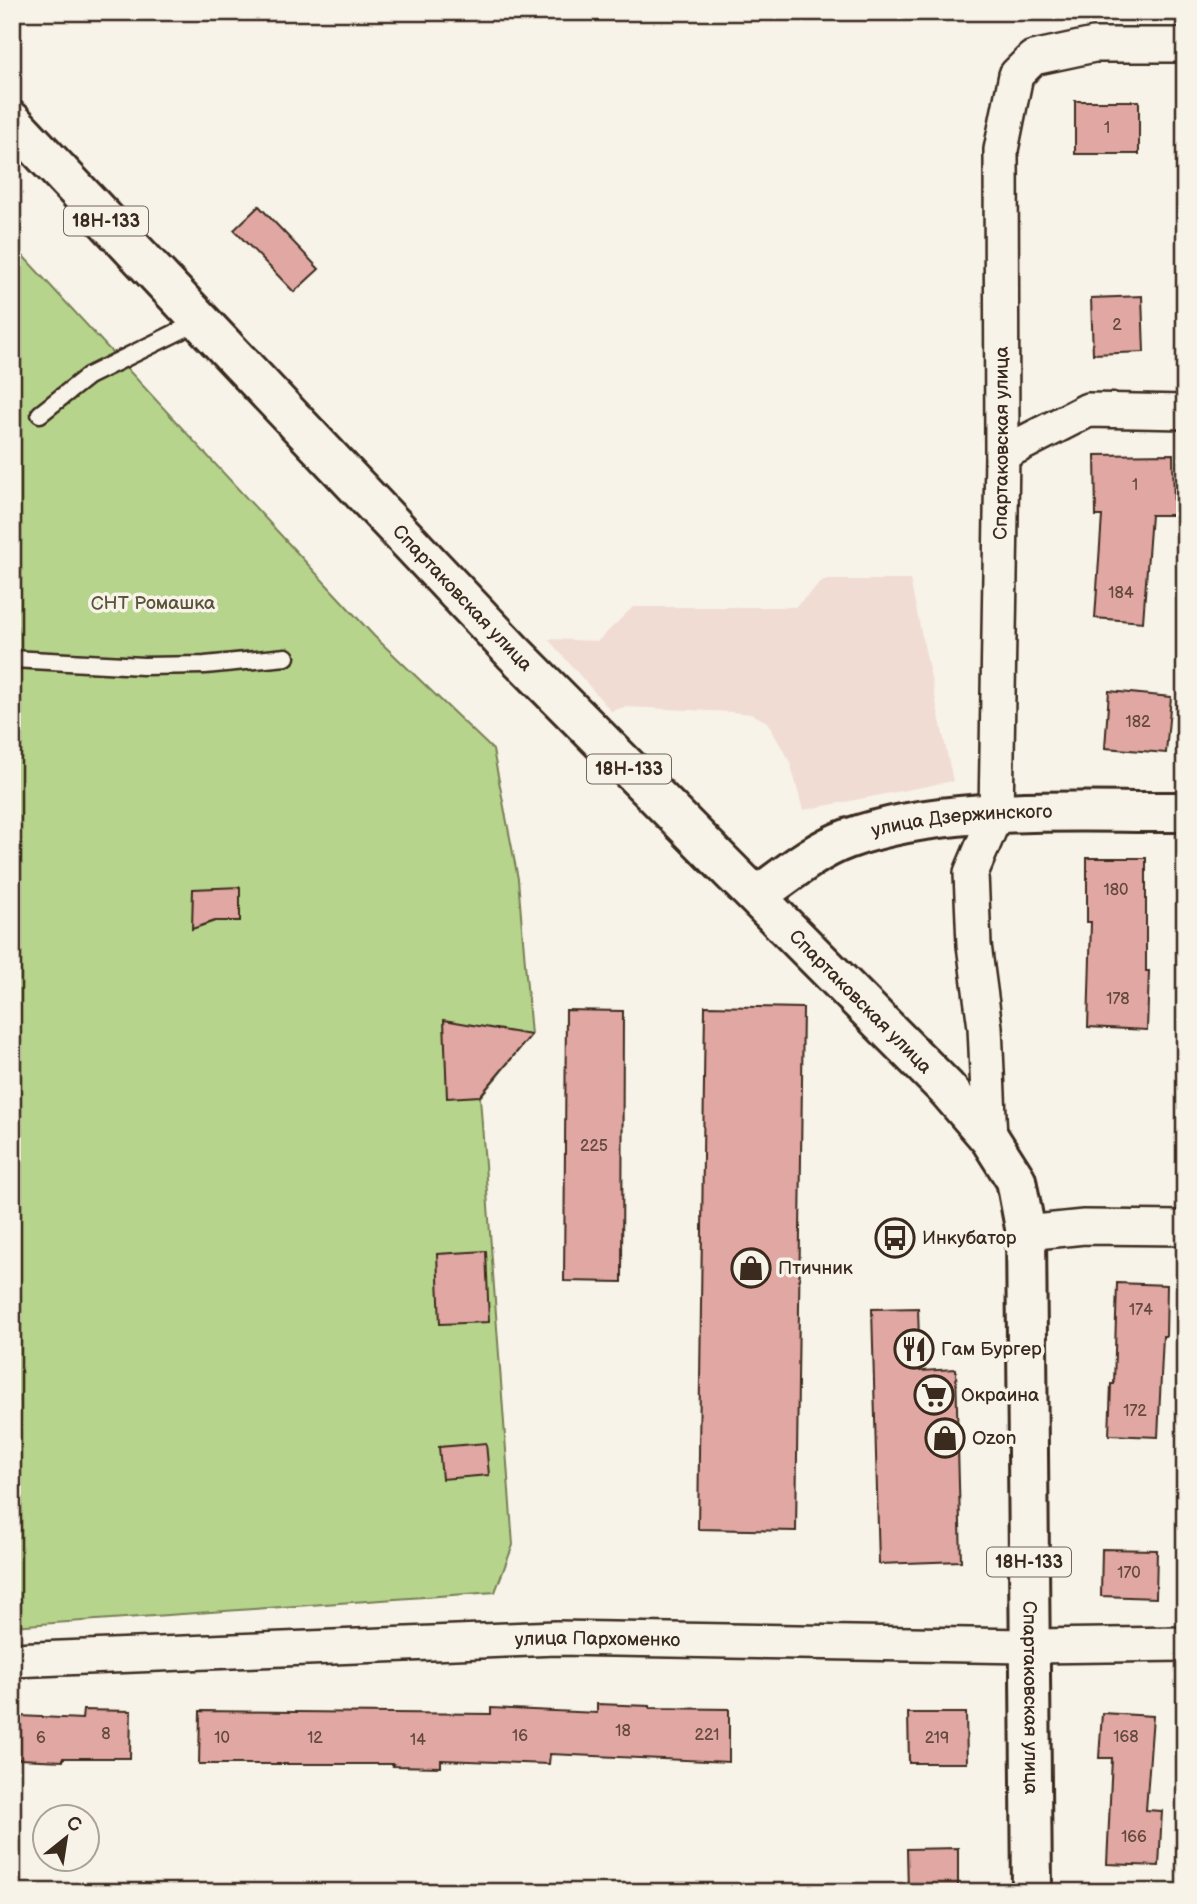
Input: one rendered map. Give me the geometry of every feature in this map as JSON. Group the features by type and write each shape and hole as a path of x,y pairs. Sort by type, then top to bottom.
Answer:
{"main road":[{"name":"18Н-133","path":"12,121 200,321"},
{"name":"Спартаковская улица","path":"200,321 513,652 946,1088 990,1139 1016,1180 1026,1233 1032,1892"},
{"name":"улица Дзержинского","path":"757,896 797,867 845,840 914,821 996,814 1185,812"}],"street":[{"name":"Спартаковская улица","path":"996,814 1002,454 1001,150 1016,75 1033,58 1094,45 1185,45"},
{"path":"1002,454 1088,410 1185,412"},
{"path":"990,1139 985,1027 974,945 971,873 996,814"},
{"path":"1026,1233 1084,1227 1185,1228"},
{"name":"улица Пархоменко","path":"12,1660 556,1638 1031,1646 1185,1644"}],"lane":[{"path":"40,414 88,376 200,321"},
{"path":"12,659 143,666 205,665 286,657"}],"shaded area":[{"path":"824,580 910,580 953,781 803,810 790,762 767,722 752,714 731,712 625,707 611,711 548,639 598,641 633,607 795,607"}],"green space":[{"name":"СНТ Ромашка","path":"12,244 374,636 493,750 518,879 531,1035 480,1097 513,1545 495,1592 12,1626"}],"building":[{"path":"1075,101 1139,101 1139,154 1075,154"},
{"path":"259,206 319,269 294,292 234,230"},
{"path":"1142,296 1144,352 1093,354 1091,298"},
{"path":"1173,454 1174,515 1151,515 1143,622 1095,618 1102,516 1096,516 1095,455"},
{"path":"1109,691 1171,697 1166,753 1105,748"},
{"path":"1087,858 1146,858 1146,971 1149,971 1147,1030 1088,1027 1091,922 1087,922"},
{"path":"240,887 240,921 215,921 192,929 193,889"},
{"name":"Птичник","path":"705,1006 803,1008 796,1531 698,1529"},
{"path":"566,1010 623,1011 622,1282 564,1281"},
{"path":"444,1020 531,1035 480,1096 447,1098"},
{"path":"486,1251 489,1322 440,1324 437,1254"},
{"path":"1117,1283 1167,1285 1158,1437 1109,1435 1111,1384 1114,1384"},
{"path":"918,1308 920,1371 956,1369 961,1561 879,1564 872,1309"},
{"path":"486,1443 489,1475 442,1479 439,1447"},
{"path":"1102,1549 1157,1550 1156,1598 1101,1596"},
{"path":"597,1704 729,1709 729,1762 550,1754 549,1764 441,1760 441,1767 393,1766 394,1764 199,1764 200,1711 491,1714 491,1708 597,1713"},
{"path":"83,1710 131,1711 130,1758 63,1758 63,1761 18,1759 20,1716 82,1719"},
{"path":"908,1713 966,1713 967,1763 909,1763"},
{"path":"1102,1713 1153,1716 1146,1810 1162,1811 1159,1866 1107,1864 1112,1758 1099,1758"},
{"path":"958,1848 958,1892 908,1892 907,1849"}],"place":[{"name":"Инкубатор","path":"895,1238"},
{"name":"Птичник","path":"751,1268"},
{"name":"Гам Бургер","path":"914,1349"},
{"name":"Окраина","path":"934,1395"},
{"name":"Ozon","path":"945,1438"}]}
